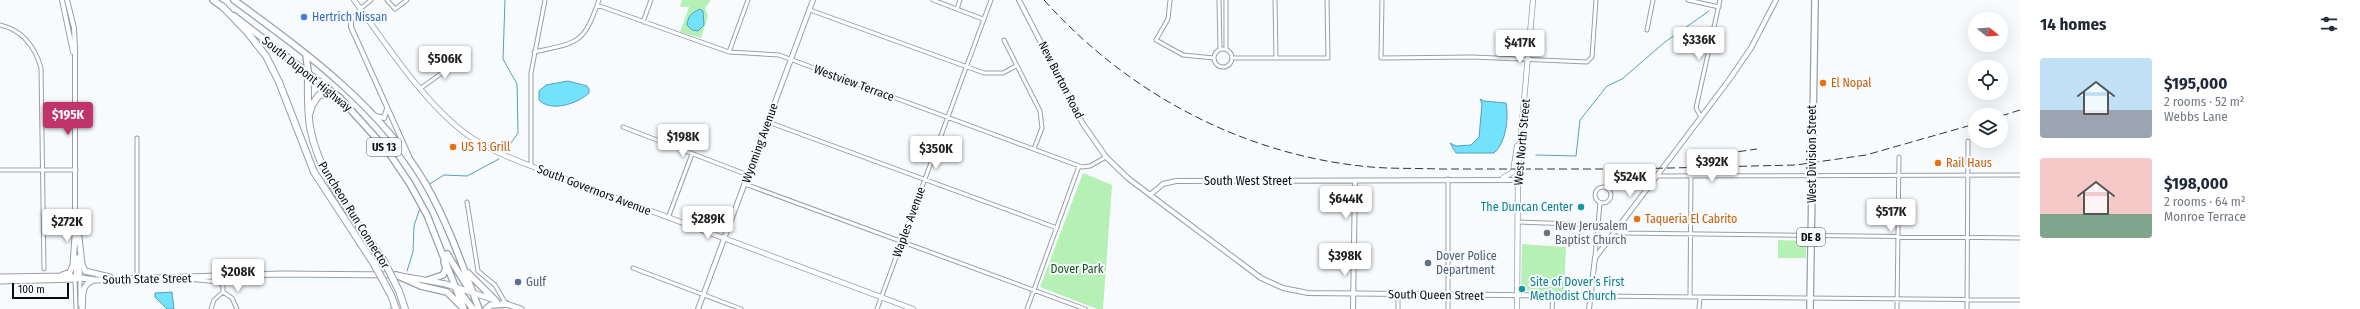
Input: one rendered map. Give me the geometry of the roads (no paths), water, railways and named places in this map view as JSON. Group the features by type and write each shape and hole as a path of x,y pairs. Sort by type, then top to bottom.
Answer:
{"highway":[{"name":"South Dupont Highway","path":"213,0 308,71 340,98 387,150 410,184 427,215 439,240 464,309"},
{"name":"South Dupont Highway","path":"234,0 331,74 375,115 414,165 436,202 479,309"},
{"name":"West Division Street","path":"1810,309 1815,0"},
{"name":"Puncheon Run Connector","path":"222,6 258,45 279,82 314,172 374,264 391,295 396,309"},
{"path":"306,55 308,71"},
{"name":"Puncheon Run Connector","path":"308,71 309,122 315,148 324,170 384,261 399,291 405,309"},
{"path":"309,122 312,105 319,95 330,94 340,98"},
{"path":"427,215 446,268 441,277 428,280"},
{"path":"439,240 461,278 473,293"},
{"path":"463,266 478,285 496,301"},
{"path":"396,275 420,286 447,292 464,309"},
{"path":"457,288 473,309"},
{"path":"486,309 491,305 506,304"}],"main road":[{"name":"South Governors Avenue","path":"354,0 434,105 454,125 475,140 508,157 531,166 913,309"},
{"name":"West North Street","path":"1517,309 1518,180 1533,0"},
{"path":"1503,178 1513,172 1522,129"},
{"path":"25,277 65,274 70,272 73,265 77,237"},
{"path":"77,237 84,271 116,279"},
{"name":"South State Street","path":"0,277 95,280 281,274 396,275 428,280 521,309"},
{"name":"South State Street","path":"0,282 77,279"},
{"path":"81,309 83,288 95,280"}],"street":[{"path":"62,0 69,27 74,64"},
{"path":"67,0 74,28 77,207 76,309"},
{"path":"372,0 353,18 350,23 387,109 414,165"},
{"path":"388,0 395,9 407,0"},
{"path":"531,166 530,83 534,52 545,0"},
{"path":"534,52 577,41 588,29 599,0"},
{"path":"643,22 651,0"},
{"path":"729,52 748,0"},
{"name":"Wyoming Avenue","path":"698,309 813,0"},
{"path":"933,0 982,19"},
{"path":"957,9 960,0"},
{"name":"Waples Avenue","path":"877,309 948,117 982,19 991,0"},
{"name":"New Burton Road","path":"1019,0 1083,124 1106,157"},
{"path":"1170,0 1168,19 1156,40 1183,55 1214,58"},
{"path":"1214,58 1220,49 1220,0"},
{"path":"1226,0 1226,49"},
{"path":"1276,0 1276,58"},
{"path":"1232,58 1328,58 1328,0"},
{"path":"1382,0 1382,58 1529,58 1590,61 1596,0"},
{"path":"1647,30 1653,0"},
{"path":"1688,0 1719,7"},
{"path":"1701,117 1696,108 1720,0"},
{"path":"1595,258 1751,48 1776,0"},
{"name":"Westview Terrace","path":"597,5 729,52 767,53 791,60 1080,166"},
{"path":"810,10 990,74 1003,73 1016,66"},
{"path":"0,25 12,29 25,38 39,62 42,83 44,269"},
{"path":"1004,40 1040,111 1042,128 1034,149"},
{"path":"1214,58 1217,65 1222,67 1228,65 1232,58 1230,52 1226,49 1220,49"},
{"path":"421,88 460,60"},
{"path":"375,115 384,118 387,109"},
{"path":"768,122 1057,228"},
{"path":"623,127 749,175"},
{"path":"137,138 137,278"},
{"path":"1967,309 1968,148"},
{"path":"668,218 692,154"},
{"path":"1027,309 1080,166 1090,166 1106,157"},
{"name":"South Queen Street","path":"1106,157 1129,179 1243,266 1270,283 1308,293 1353,295 1398,294 1690,297 1810,300 2020,300"},
{"path":"1897,309 1899,157"},
{"path":"0,170 76,170"},
{"path":"1609,188 1611,198 1607,203 1600,203 1596,199 1595,192 1600,187 1609,188 1623,179 1647,179 1657,176 1812,174 2020,175"},
{"path":"1690,297 1691,176"},
{"name":"South West Street","path":"1150,195 1163,184 1176,181 1355,181 1503,178 1518,180"},
{"path":"1448,179 1448,309"},
{"path":"1353,309 1355,181"},
{"path":"745,184 1085,309"},
{"path":"467,202 478,271 495,285 506,304"},
{"path":"1590,309 1590,296 1600,203"},
{"path":"1518,222 1597,225 1621,234 1898,238 2020,238"},
{"path":"633,268 741,309"},
{"path":"211,309 214,300 223,292 223,277"},
{"path":"179,278 219,282 223,286"},
{"path":"77,279 81,309"},
{"path":"223,292 232,298 237,309"},
{"path":"1398,294 1398,309"},
{"path":"1552,309 1553,296"},
{"path":"1699,309 1700,298"}],"water":[{"path":"700,9 703,11 704,25 698,31 692,30 687,25 688,19 692,13"},
{"path":"568,81 587,86 589,93 572,103 558,106 544,104 539,100 539,91 546,85"},
{"path":"1480,99 1484,101 1506,103 1507,123 1504,137 1498,149 1494,153 1456,153 1450,143 1456,146 1471,145 1479,137 1482,104"},
{"path":"172,292 174,309 167,309 155,297 155,293"}],"waterway":[{"path":"505,0 503,59 517,84 518,133 506,150"},
{"path":"1536,155 1576,156 1580,120 1607,86 1622,79 1665,42 1709,11"},
{"path":"428,185 444,175 467,176 499,159"},
{"path":"407,271 413,252 414,226 420,208"}],"railway":[{"path":"1044,0 1077,34 1113,64 1151,91 1192,115 1234,134 1279,149 1324,161 1371,167 1438,169 1628,169 1796,165 1866,155 1968,126"},
{"path":"2008,114 2020,110"},
{"path":"1692,164 1729,153 1757,149"}],"place":[{"name":"Hertrich Nissan","path":"304,17"},
{"name":"El Nopal","path":"1823,83"},
{"name":"US 13 Grill","path":"453,147"},
{"name":"Rail Haus","path":"1938,163"},
{"name":"The Duncan Center","path":"1581,207"},
{"name":"Taqueria El Cabrito","path":"1637,219"},
{"name":"New Jerusalem Baptist Church","path":"1547,233"},
{"name":"Dover Police Department","path":"1428,263"},
{"name":"Gulf","path":"518,282"},
{"name":"Site of Dover’s First Methodist Church","path":"1522,289"}],"park label":[{"name":"Dover Park","path":"1077,269"}]}
